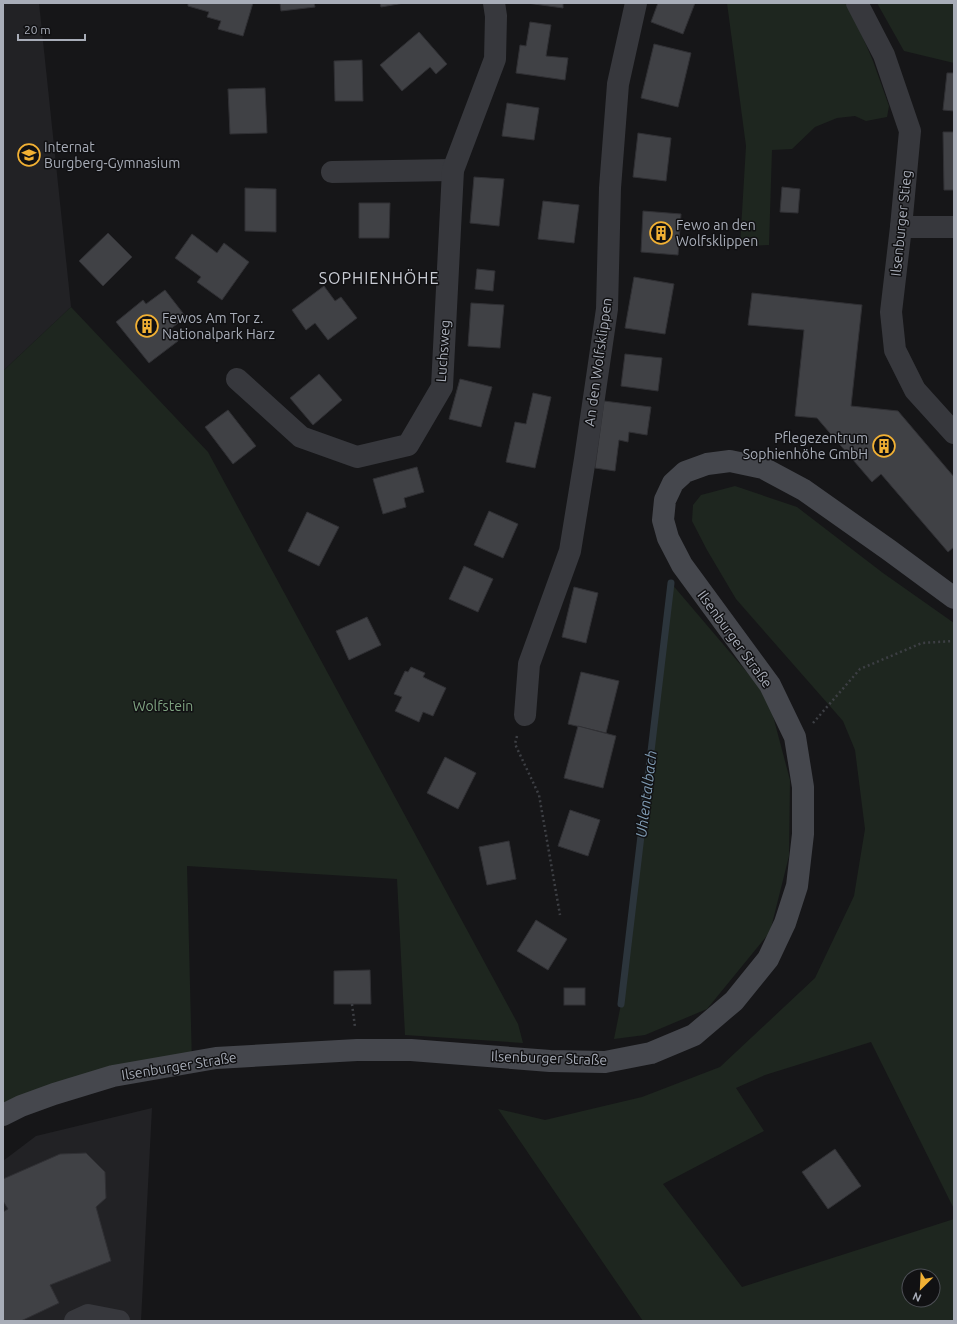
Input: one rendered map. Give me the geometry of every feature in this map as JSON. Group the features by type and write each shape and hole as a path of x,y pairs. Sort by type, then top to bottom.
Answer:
{"main road":[{"name":"Ilsenburger Straße","path":"3,1115 21,1106 54,1094 113,1076 216,1058 357,1050 411,1050 550,1061 605,1062 651,1052 694,1035 734,1001 754,977 768,959 785,923 797,886 803,834 803,787 795,737 770,684 682,565 668,538 663,520 665,500 674,483 684,472 708,464 730,461 763,468 804,490 954,598"}],"street":[{"name":"Luchsweg","path":"237,379 301,437 357,457 408,445 442,387 453,170 495,59 496,16 494,3"},
{"name":"An den Wolfsklippen","path":"525,715 529,664 570,552 584,467 607,309 610,188 618,84 636,3"},
{"name":"Ilsenburger Stieg","path":"858,3 884,55 910,131 891,312 895,350 915,390 954,433"},
{"path":"332,172 453,170"},
{"path":"901,227 954,227"},
{"path":"75,1321 88,1315 119,1321"}],"path":[{"path":"813,723 860,669 922,643 954,641"},
{"path":"525,715 515,744 539,795 560,915"}],"shaded area":[{"name":"Internat Burgberg-Gymnasium","path":"3,3 39,3 71,307 3,371"},
{"path":"152,1108 141,1321 3,1321 3,1161 36,1136"}],"green space":[{"path":"727,3 848,3 873,61 889,106 887,117 866,121 855,116 837,118 815,127 792,149 772,150 769,245 740,246 746,146"},
{"path":"877,3 954,3 954,63 904,51"},
{"name":"Wolfstein","path":"71,307 208,452 518,1024 523,1043 405,1035 397,879 187,866 192,1064 3,1110 3,371"},
{"path":"735,486 797,507 883,573 954,623 954,1209 871,1042 765,1075 736,1088 764,1131 663,1184 742,1287 954,1219 954,1321 643,1321 498,1109 545,1120 642,1097 720,1067 815,978 854,896 865,829 855,750 843,721 736,599 692,521 693,505 701,495"},
{"path":"671,583 768,697 790,780 789,856 770,932 707,1009 645,1035 614,1039 621,1004"}],"building":[{"path":"188,3 253,3 243,36 218,29 221,21 207,17 209,12 188,6"},
{"path":"280,3 314,3 315,7 281,11"},
{"path":"380,3 404,3 381,7"},
{"path":"527,3 563,3 563,8"},
{"path":"658,3 695,3 683,34 651,22"},
{"path":"530,22 551,25 546,56 568,58 565,80 516,73 520,45 526,46"},
{"path":"419,32 447,64 436,74 430,67 402,91 380,65"},
{"path":"654,44 691,53 678,107 641,98"},
{"path":"362,60 363,101 335,101 334,61"},
{"path":"947,73 954,73 954,111 943,110"},
{"path":"265,88 267,133 230,134 228,89"},
{"path":"507,103 539,108 534,140 502,136"},
{"path":"943,132 954,132 954,190 944,190"},
{"path":"638,133 671,138 666,181 633,177"},
{"path":"474,177 504,179 499,226 470,223"},
{"path":"782,187 800,189 798,213 780,212"},
{"path":"245,188 276,189 276,232 245,231"},
{"path":"543,201 579,205 574,243 538,239"},
{"path":"359,203 390,203 389,238 359,238"},
{"name":"Fewo an den Wolfsklippen","path":"643,211 681,214 678,255 641,252"},
{"path":"108,233 132,257 103,286 79,261"},
{"path":"192,234 217,253 224,243 249,262 222,300 197,282 201,277 175,258"},
{"path":"477,269 495,271 493,291 475,289"},
{"path":"634,277 674,284 665,334 625,328"},
{"path":"324,286 335,301 341,297 357,318 328,340 315,323 306,330 292,310"},
{"name":"Fewos Am Tor z. Nationalpark Harz","path":"165,290 186,317 169,330 178,341 149,363 116,322 143,300 146,304"},
{"name":"Pflegezentrum Sophienhöhe GmbH","path":"752,293 862,305 851,406 898,411 954,477 954,547 948,552 881,474 872,482 817,418 795,416 804,330 748,325"},
{"path":"471,303 504,305 500,348 468,346"},
{"path":"625,354 662,358 658,391 621,386"},
{"path":"319,374 342,400 313,425 290,398"},
{"path":"460,379 492,387 481,427 449,419"},
{"path":"533,393 551,397 535,468 506,462 515,422 526,424"},
{"path":"604,401 651,407 647,435 629,432 628,442 619,440 615,471 595,468"},
{"path":"228,410 256,446 233,464 205,427"},
{"path":"417,467 424,492 404,498 406,507 383,514 373,479"},
{"path":"489,511 518,524 503,558 474,545"},
{"path":"307,512 339,527 319,566 288,551"},
{"path":"464,566 493,579 478,612 449,599"},
{"path":"574,587 598,593 586,643 562,637"},
{"path":"367,617 381,645 349,660 336,631"},
{"path":"411,667 425,673 423,677 446,688 433,716 423,712 419,722 395,711 402,697 394,694 405,671 408,672"},
{"path":"581,672 619,681 606,733 568,724"},
{"path":"578,726 616,736 603,788 564,778"},
{"path":"445,757 476,773 458,809 427,793"},
{"path":"570,810 600,820 588,856 558,846"},
{"path":"509,841 516,879 487,885 479,847"},
{"path":"536,920 567,939 548,970 517,951"},
{"path":"370,970 371,1004 334,1004 334,971"},
{"path":"564,988 585,988 585,1005 564,1005"},
{"path":"835,1149 861,1186 828,1209 802,1172"},
{"path":"86,1153 105,1172 106,1198 96,1207 111,1261 50,1285 59,1303 21,1321 3,1321 3,1212 8,1209 3,1201 3,1179 60,1154"}],"waterway":[{"name":"Uhlentalbach","path":"621,1004 671,583"}],"place":[{"name":"Internat Burgberg-Gymnasium","path":"29,155"},
{"name":"Fewo an den Wolfsklippen","path":"661,233"},
{"name":"Fewos Am Tor z. Nationalpark Harz","path":"147,326"},
{"name":"Pflegezentrum Sophienhöhe GmbH","path":"884,446"}],"district":[{"name":"SOPHIENHÖHE","path":"379,278"}]}
